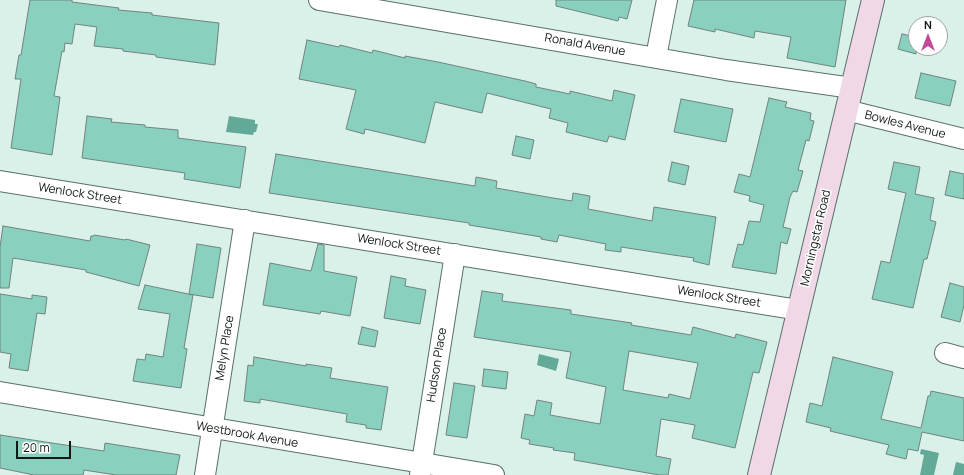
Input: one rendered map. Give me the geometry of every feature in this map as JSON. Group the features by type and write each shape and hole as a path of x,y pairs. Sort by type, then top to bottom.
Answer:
{"main road":[{"name":"Morningstar Road","path":"760,475 872,0"}],"street":[{"name":"Ronald Avenue","path":"319,0 392,6 656,57 852,88"},
{"path":"656,57 667,0"},
{"name":"Bowles Avenue","path":"846,110 964,139"},
{"name":"Wenlock Street","path":"0,181 799,310"},
{"name":"Melyn Place","path":"205,475 245,220"},
{"name":"Hudson Place","path":"421,469 455,254"},
{"name":"Westbrook Avenue","path":"0,392 212,429 421,469 494,475"}],"shaded area":[{"path":"229,116 255,120 255,124 258,124 256,132 254,132 253,135 226,132"},
{"path":"539,354 559,359 556,371 537,365"},
{"path":"921,449 939,453 934,475 920,475 924,455 920,454"},
{"path":"956,462 964,464 964,475 953,475"}],"building":[{"path":"30,0 72,0 72,2 119,8 118,10 152,13 152,15 219,23 215,65 156,57 156,55 123,51 123,49 94,46 97,27 75,24 72,44 65,43 64,52 62,51 54,96 60,97 52,155 11,148 21,79 15,79 19,55 21,55"},
{"path":"556,0 632,0 627,19 619,17 618,21 556,6"},
{"path":"694,0 846,0 835,67 787,58 791,37 755,31 754,38 715,29 715,32 688,26"},
{"path":"902,34 908,35 908,52 898,49"},
{"path":"307,40 339,47 340,45 372,53 373,50 405,58 405,56 438,62 525,81 536,84 536,87 570,94 570,91 612,101 614,90 635,95 625,140 609,136 607,142 566,132 568,123 549,118 551,109 487,93 482,113 435,102 425,143 365,129 364,134 346,129 356,90 299,79"},
{"path":"921,73 956,81 950,106 915,98"},
{"path":"769,98 787,102 785,107 811,113 810,120 814,121 809,141 806,140 798,170 803,171 797,192 793,191 790,197 783,227 791,229 787,244 781,242 776,274 732,267 738,244 743,245 749,221 760,222 764,205 749,201 750,196 734,192 739,174 750,177"},
{"path":"681,99 733,109 726,142 674,132"},
{"path":"87,116 112,119 111,122 178,130 178,138 246,147 240,188 184,179 185,173 82,158"},
{"path":"516,136 534,140 530,159 512,155"},
{"path":"276,154 475,186 476,177 497,181 496,188 572,201 573,193 590,196 588,209 652,221 654,207 716,217 709,265 693,261 694,258 621,247 621,252 605,250 606,244 559,235 557,242 541,239 541,237 469,225 469,223 269,193"},
{"path":"672,162 689,166 685,185 668,181"},
{"path":"894,162 920,167 915,194 934,198 930,220 936,222 927,259 924,259 913,308 872,299 881,261 890,263 906,193 888,189"},
{"path":"950,171 964,174 964,199 945,195"},
{"path":"3,226 90,241 91,236 94,235 126,239 150,245 139,286 86,272 86,270 13,258 9,288 0,288 0,247"},
{"path":"197,244 221,248 213,298 189,294"},
{"path":"318,244 324,245 324,271 357,277 350,316 321,311 320,314 263,305 270,263 311,271"},
{"path":"391,276 406,279 405,286 426,290 420,324 384,318"},
{"path":"950,283 964,287 964,305 960,322 941,317"},
{"path":"145,285 193,295 184,348 187,349 181,388 133,381 137,359 145,360 146,354 163,357 170,314 138,309"},
{"path":"482,291 503,294 502,301 571,310 571,314 632,323 631,325 691,335 693,327 735,338 736,334 767,342 759,373 753,372 735,448 692,438 695,425 661,419 656,456 671,459 668,475 659,475 574,460 575,453 553,450 554,448 529,444 530,440 521,438 525,414 534,416 537,400 552,403 550,415 600,424 606,387 566,378 571,352 474,337","holes":["629,351 698,363 690,399 669,394 668,398 623,390"]},
{"path":"0,294 32,299 32,295 47,297 45,314 37,313 28,371 9,368 11,354 0,352"},
{"path":"362,327 378,331 375,347 358,344"},
{"path":"254,357 306,366 306,364 332,368 330,378 388,387 381,430 366,428 366,425 346,422 347,414 260,399 260,403 244,401 248,365 253,366"},
{"path":"833,357 893,372 881,419 921,428 928,396 930,396 931,391 964,398 964,441 922,432 918,451 908,449 906,459 886,454 889,445 830,431 831,428 806,422 810,403 822,406"},
{"path":"484,369 508,372 506,389 482,386"},
{"path":"454,383 475,386 467,438 446,435"},
{"path":"0,435 104,451 105,443 180,455 176,475 116,475 84,470 83,475 34,475 0,468"}]}
